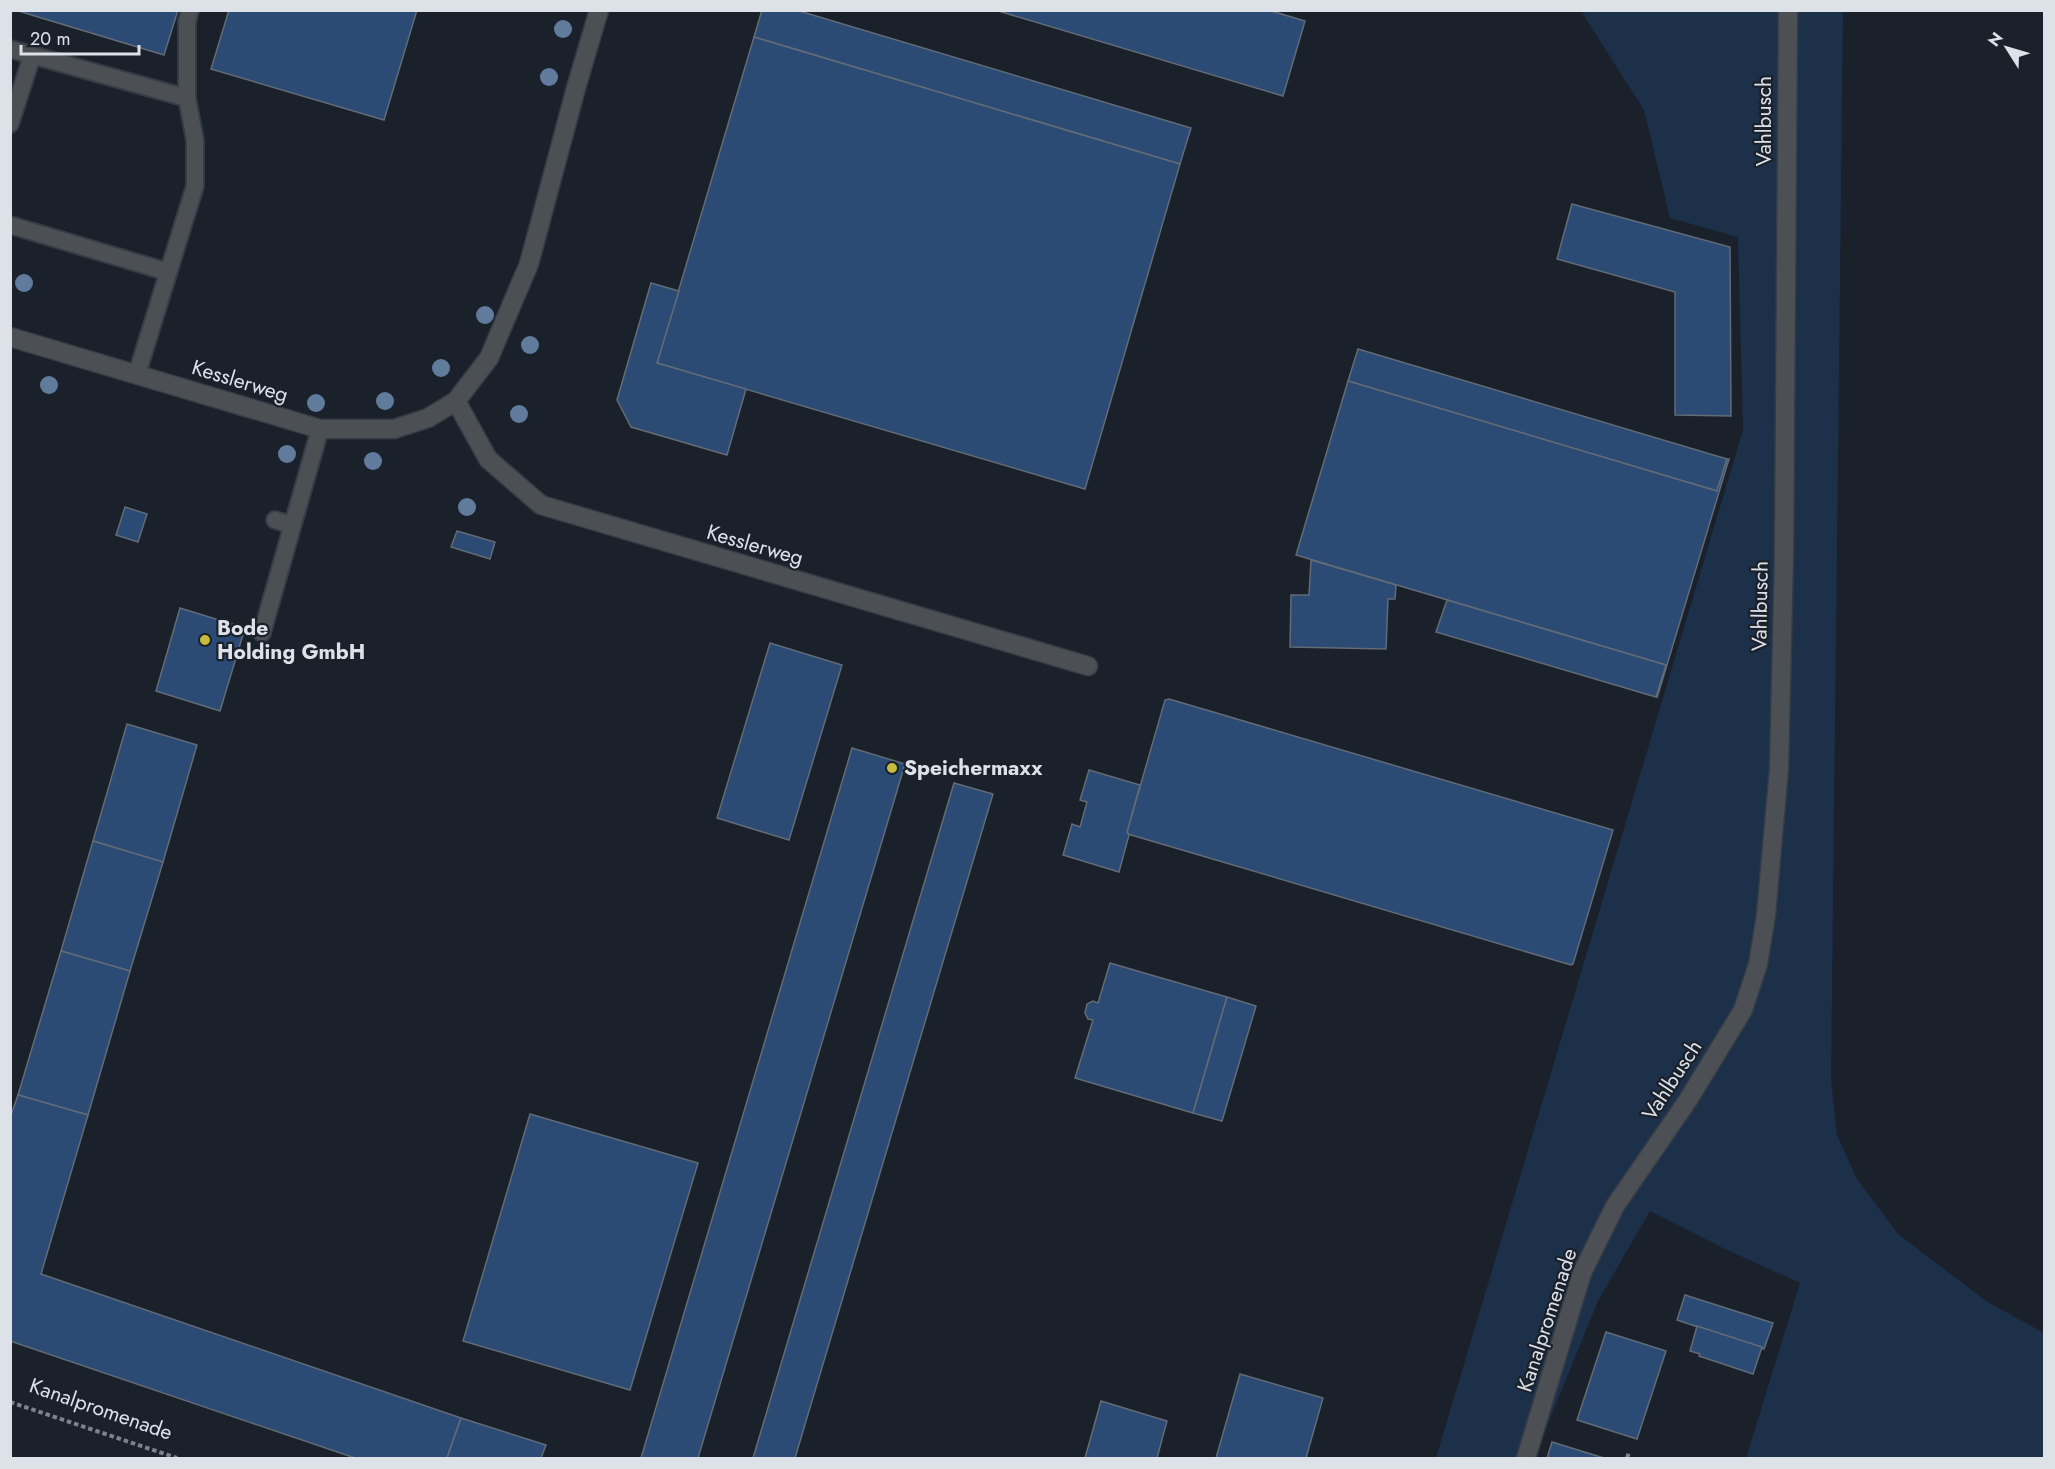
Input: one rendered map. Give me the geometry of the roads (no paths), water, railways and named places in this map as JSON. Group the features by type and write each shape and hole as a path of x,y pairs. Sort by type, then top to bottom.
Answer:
{"street":[{"name":"Kesslerweg","path":"10,337 320,429 394,429 428,418 456,401 489,358 529,264 599,10"},
{"name":"Vahlbusch","path":"1641,1170 1689,1100 1743,1010 1758,963 1766,915 1779,769 1784,543 1788,10"},
{"name":"Kesslerweg","path":"456,401 488,459 541,506 1088,666"},
{"name":"Kanalpromenade","path":"1526,1458 1582,1273 1615,1206 1641,1170"}],"lane":[{"path":"137,374 195,186 195,140 187,98 187,22 190,10"},
{"path":"10,49 187,98"},
{"path":"10,124 32,56"},
{"path":"10,225 168,272"},
{"path":"262,633 320,429"},
{"path":"275,520 292,525"}],"place":[{"name":"Bode Holding GmbH","path":"205,640"},
{"name":"Speichermaxx","path":"892,768"}]}
